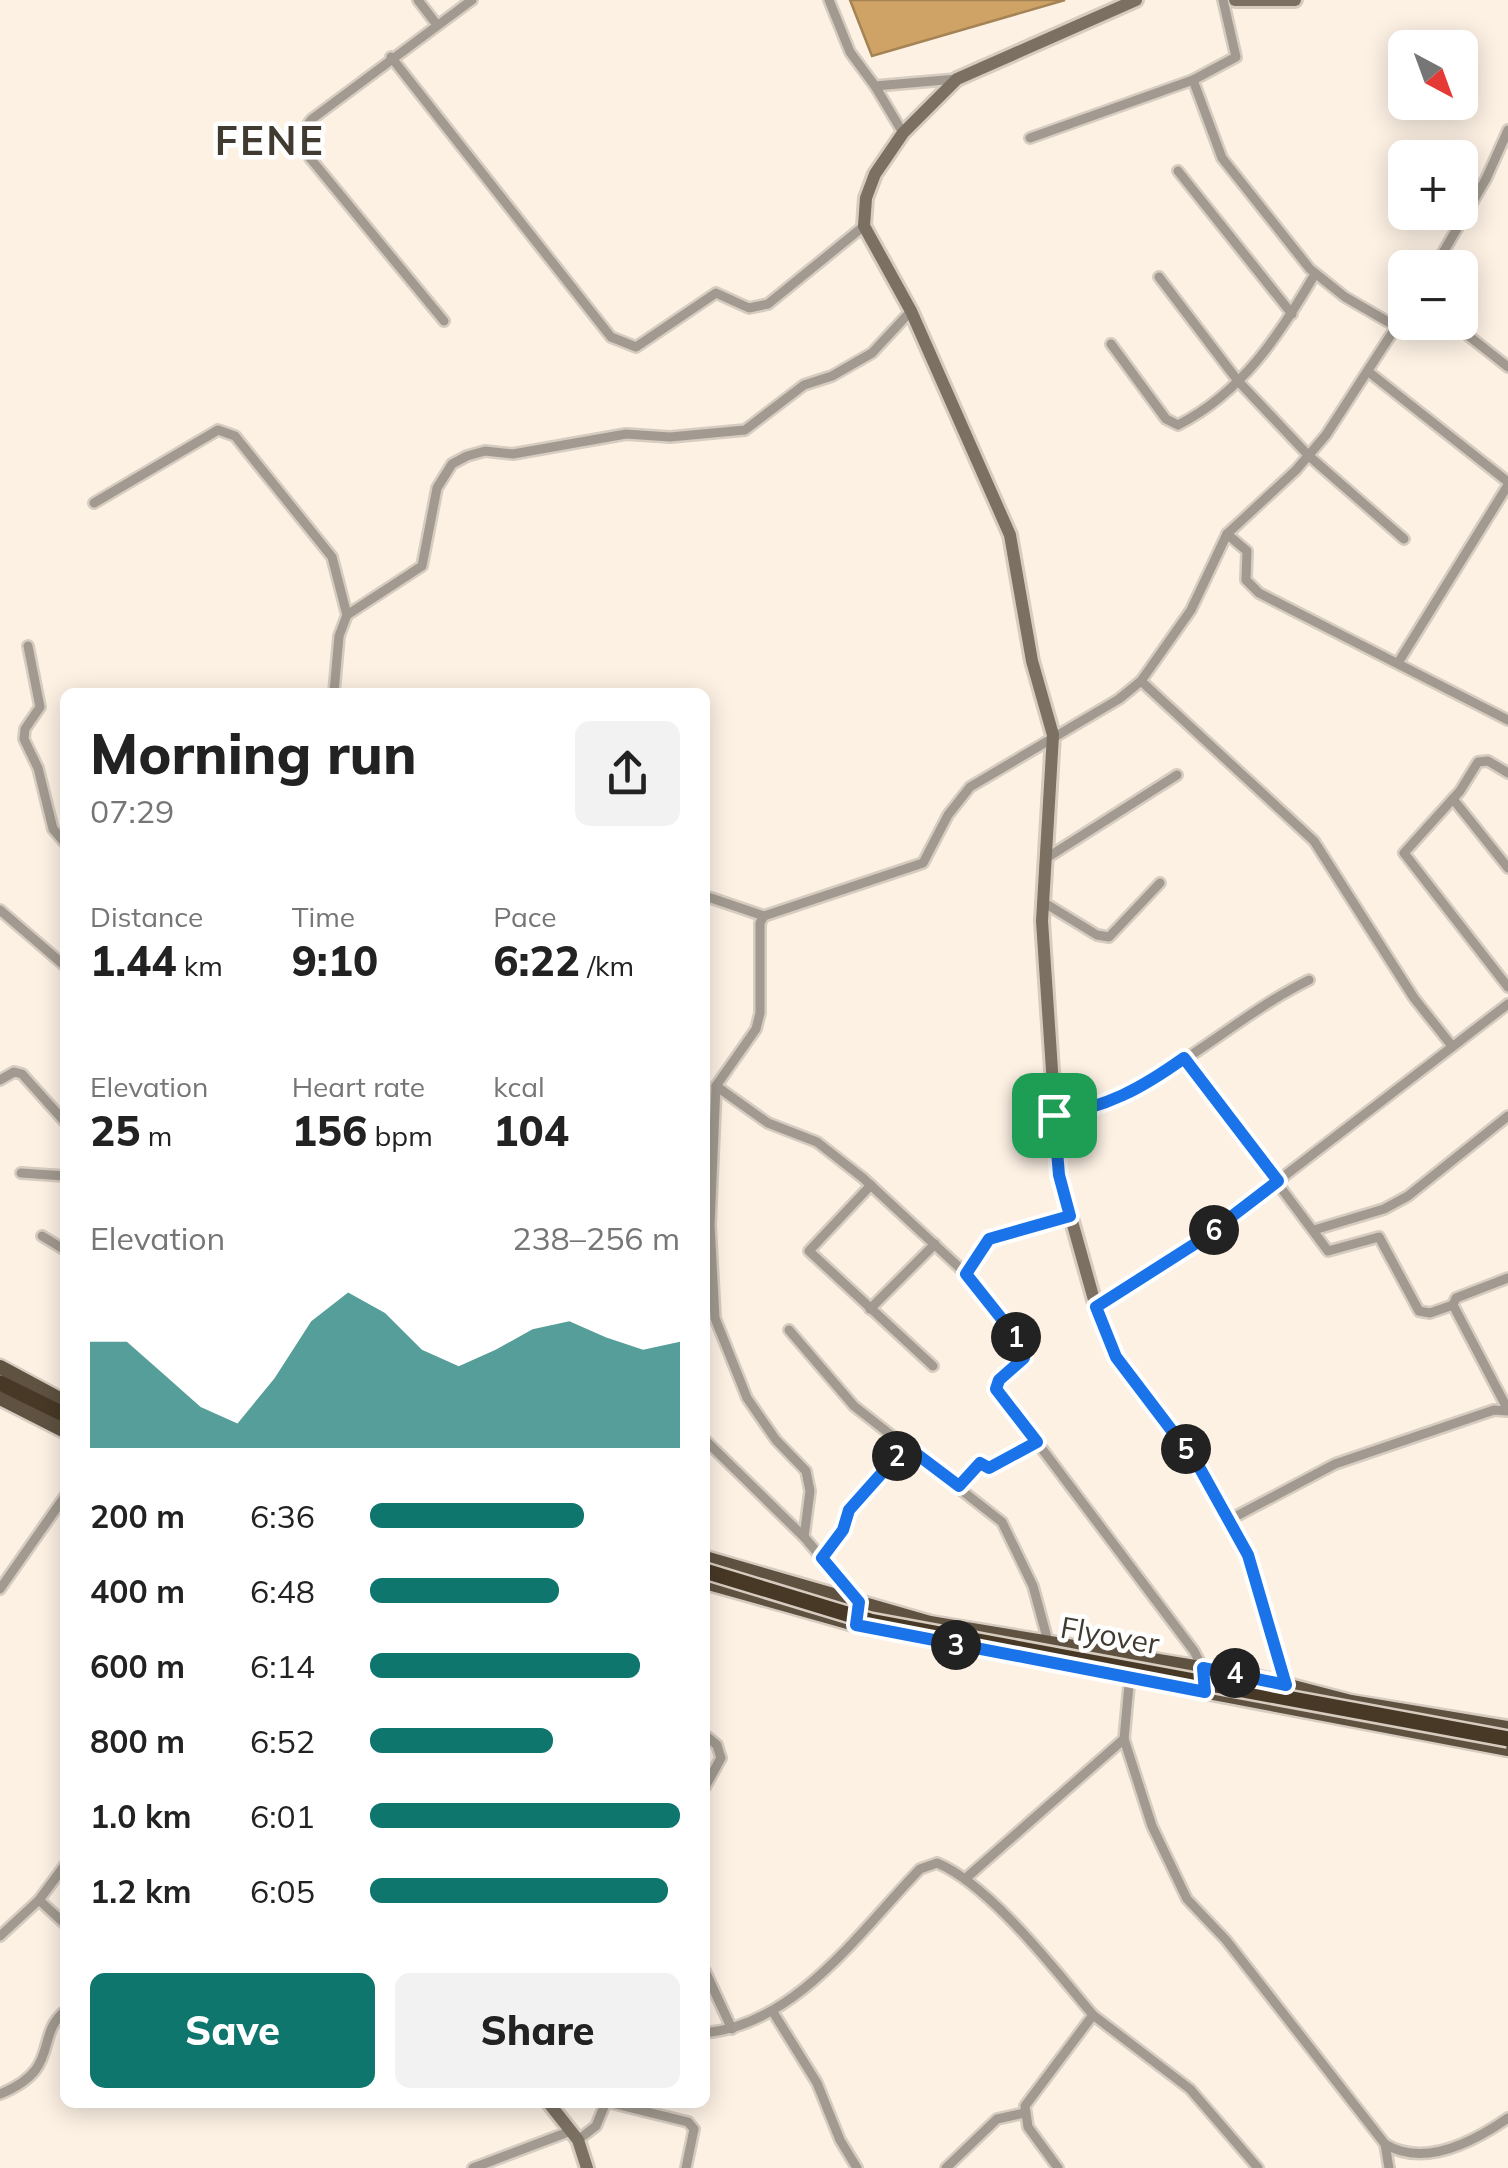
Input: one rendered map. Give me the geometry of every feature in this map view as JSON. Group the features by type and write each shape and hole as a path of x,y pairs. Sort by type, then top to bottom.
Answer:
{"highway":[{"path":"0,1383 60,1413"},
{"name":"Flyover","path":"710,1573 870,1621 1508,1739"}],"main road":[{"path":"0,1367 60,1399"},
{"path":"0,1398 60,1428"},
{"path":"710,1559 930,1622 1203,1668 1351,1702 1508,1728"},
{"path":"710,1583 856,1625 1508,1749"}],"street":[{"path":"418,0 437,25"},
{"path":"444,321 310,158 303,143 303,131 312,119 472,0"},
{"path":"830,0 850,52 904,133"},
{"path":"1136,0 994,59 958,79 904,133 875,174 866,198 864,226 911,311 1010,535 1032,661 1054,735 1043,902 1054,1115 1059,1175 1096,1307 1116,1357 1198,1465 1248,1555 1291,1708"},
{"path":"1030,138 1194,80 1236,57 1223,0"},
{"path":"1235,0 1296,0"},
{"path":"392,57 611,337 636,348 716,293 749,308 768,304 864,226"},
{"path":"875,86 958,79"},
{"path":"1194,80 1222,158 1315,274 1345,297 1388,321"},
{"path":"1445,250 1508,130"},
{"path":"1178,170 1292,314"},
{"path":"1111,344 1171,424 1184,422 1238,382 1271,347 1315,274"},
{"path":"1159,277 1238,382 1309,456 1404,538"},
{"path":"347,614 422,566 437,488 452,464 485,451 514,454 626,434 670,437 745,430 804,385 832,376 872,353 911,311"},
{"path":"710,898 764,916 916,868 970,787 1120,699 1141,681 1191,610 1228,534 1309,456 1370,373 1389,340"},
{"path":"1474,340 1508,367"},
{"path":"1370,373 1508,483 1398,663"},
{"path":"94,504 218,430 236,436 282,500 332,557 347,614 339,636 334,688"},
{"path":"1228,534 1247,551 1246,580 1259,592 1508,720"},
{"path":"28,646 40,707 24,734 41,777 54,830 60,837"},
{"path":"1141,681 1314,841 1414,998 1452,1046"},
{"path":"1508,773 1488,760 1478,762 1404,853 1508,987"},
{"path":"1045,858 1177,775"},
{"path":"1452,798 1508,868"},
{"path":"1043,902 1097,935 1109,937 1160,884"},
{"path":"0,910 60,962"},
{"path":"764,916 760,1014 756,1028 716,1086 710,1225 715,1318 747,1398 776,1440 806,1472 810,1491 804,1536"},
{"path":"1054,1115 1092,1110 1120,1100 1268,1000 1309,980"},
{"path":"1096,1307 1201,1240 1508,1004"},
{"path":"1184,1058 1332,1252 1379,1237 1420,1311 1430,1313 1453,1306"},
{"path":"0,1080 18,1071 60,1117"},
{"path":"716,1086 768,1123 817,1142 871,1185 966,1274 1024,1347 1024,1358 999,1380 996,1389 1203,1668 1205,1692"},
{"path":"1314,1230 1384,1209 1408,1196 1508,1116"},
{"path":"20,1173 60,1176"},
{"path":"871,1185 809,1249 933,1366"},
{"path":"966,1274 989,1239 1070,1216"},
{"path":"42,1236 60,1247"},
{"path":"870,1309 935,1244"},
{"path":"1228,1520 1336,1464 1494,1410 1508,1410 1453,1306 1456,1298 1508,1278"},
{"path":"789,1330 854,1406 1002,1522 1033,1586 1051,1663"},
{"path":"959,1486 980,1463 989,1468 1037,1442"},
{"path":"710,1445 804,1536 859,1602 856,1625"},
{"path":"822,1558 843,1530 849,1510 906,1446"},
{"path":"0,1589 60,1503"},
{"path":"1131,1656 1124,1740 1152,1826 1188,1899 1226,1940 1385,2144 1389,2168"},
{"path":"710,1739 717,1745 721,1758 710,1778"},
{"path":"965,1879 1124,1740"},
{"path":"710,2032 732,2029 772,2012 795,1996 927,1865 937,1863 965,1879 1036,1948 1093,2014 1190,2089 1258,2168"},
{"path":"0,1936 39,1900 60,1872"},
{"path":"39,1900 60,1919"},
{"path":"710,1981 732,2029"},
{"path":"772,2012 816,2083 840,2140 857,2168"},
{"path":"1058,2168 1028,2128 1024,2113 1029,2100 1093,2014"},
{"path":"0,2094 40,2066 52,2029 60,2018"},
{"path":"553,2108 574,2136 586,2168"},
{"path":"473,2168 596,2126 604,2108"},
{"path":"631,2108 688,2122 694,2129 694,2139 686,2168"},
{"path":"946,2168 997,2119 1024,2113"},
{"path":"1385,2144 1408,2154 1454,2149 1508,2118"}],"shaded area":[{"path":"850,0 1065,0 872,56"}],"district":[{"name":"FENE","path":"270,140"}],"route":[{"path":"1184,1058 1278,1181 1201,1240 1096,1307 1116,1357 1198,1465 1248,1555 1286,1685 1203,1668 1205,1692 856,1625 859,1602 822,1558 848,1522 849,1510 906,1446 959,1486 980,1463 989,1468 1037,1442 996,1389 999,1380 1024,1358 1024,1347 966,1274 989,1239 1070,1216 1059,1175 1054,1115 1092,1110 1120,1100 1184,1058"}]}
